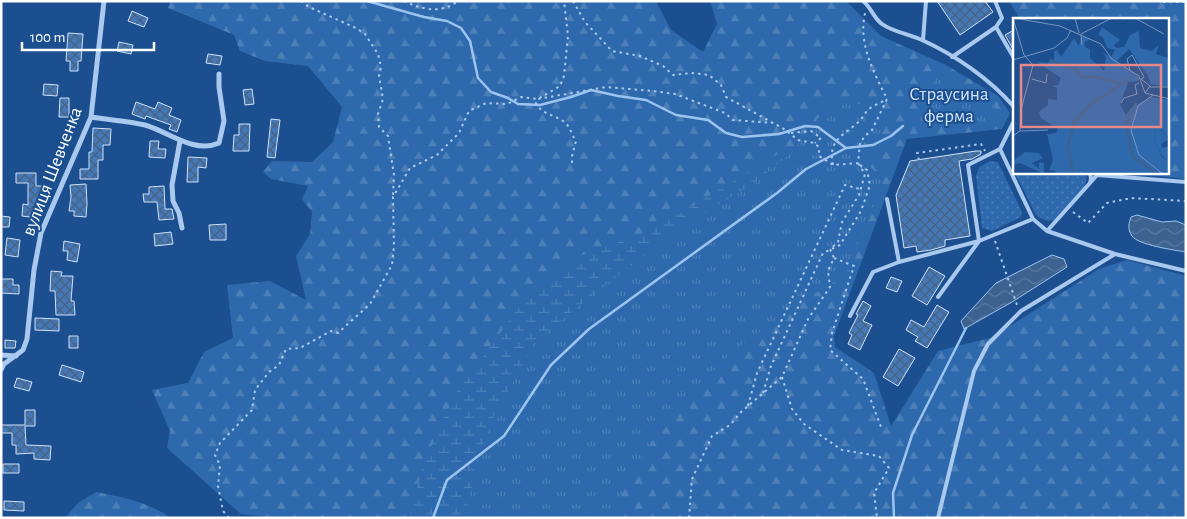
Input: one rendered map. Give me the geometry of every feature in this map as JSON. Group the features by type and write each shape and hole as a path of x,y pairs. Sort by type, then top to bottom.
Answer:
{"street":[{"name":"вулиця Шевченка","path":"1,370 4,364 23,350 27,339 34,270 41,233 91,117 104,1"},
{"path":"91,117 145,125 165,132 180,141 211,146 219,143 224,121 219,74"},
{"path":"180,141 172,185 173,201 179,213 182,228"},
{"path":"1,355 17,356"}],"lane":[{"path":"922,40 926,1"},
{"path":"952,57 996,27 1002,18 995,1"},
{"path":"866,2 882,24 922,40 952,57 982,76 1003,93 1013,105"},
{"path":"996,27 1013,56"},
{"path":"938,297 979,241 968,165 1000,149 1013,123"},
{"path":"1000,149 1033,219 1046,231 1115,254 1186,271"},
{"path":"1090,174 1090,183"},
{"path":"1046,231 1098,175 1186,182"},
{"path":"887,199 899,262"},
{"path":"850,316 873,272 899,262 979,241 1033,219"},
{"path":"938,518 974,372 988,344 1021,311 1115,254"}],"path":[{"path":"229,518 223,511 218,486 220,465 214,454 220,443 252,410 255,390 269,372 278,365 286,349 300,348 331,331 338,333 370,304 392,265 394,246 394,175 388,136 379,127 378,114 383,99 379,76 381,67 378,54 365,34 309,7 301,1"},
{"path":"404,1 437,11 451,6 458,1"},
{"path":"564,1 568,36 564,76 560,86 538,99 536,103 541,111 564,122 571,130 576,141 572,163"},
{"path":"573,1 585,22 612,51 640,56 663,66 673,75 691,73 709,75 721,85 726,98 784,128 798,140 814,143 819,147 819,156 833,165 858,163 867,170 870,185 861,212 840,245 830,249"},
{"path":"866,2 862,25 864,44 869,62 887,99"},
{"path":"1163,2 1186,2"},
{"path":"393,198 410,168 437,155 459,133 469,111 486,103 507,104 521,97 538,99 606,88 653,91 675,94 725,113 733,120 776,124"},
{"path":"833,165 831,155 834,144 839,136 862,118 867,111 887,99"},
{"path":"763,394 771,366 787,329 824,253 838,242 842,222 859,195 865,174 858,163 860,143 872,130 887,99"},
{"path":"791,133 811,131 821,138 814,143"},
{"path":"919,160 917,153 981,144 987,156"},
{"path":"748,406 757,373 845,185 861,189"},
{"path":"993,236 1017,305"},
{"path":"830,249 834,258 854,266 832,333 830,350 863,379 881,427"},
{"path":"689,518 692,479 712,436 730,425 748,406 782,377 808,319 830,287 828,271 834,258"},
{"path":"782,377 792,409 804,424 842,450 879,456 888,468 874,493 877,516"}],"green space":[{"path":"171,1 656,1 671,30 703,52 717,24 710,1 846,1 881,36 946,65 998,96 1010,113 1002,129 907,139 834,336 835,347 874,373 891,426 938,351 993,337 1099,269 1127,260 1186,276 1186,518 276,518 241,514 167,448 170,431 152,390 188,383 204,352 233,338 227,285 270,281 306,300 296,256 310,234 312,212 302,199 308,186 271,179 263,172 272,161 312,162 333,142 342,107 308,66 265,61 240,51 234,35 168,8"},
{"path":"1009,1 1186,1 1186,179 1139,174 1170,174 1170,18 1019,18"},
{"name":"Страусина ферма","path":"937,73 990,102 1000,114 996,121 916,129"},
{"path":"833,99 860,104 885,121 869,158 871,167 883,182 845,276 807,298 735,350 671,410 625,486 612,518 466,518 468,501 489,426 535,342 679,229 752,184 791,153"},
{"path":"829,141 481,518 409,518 423,465 454,396 533,288 580,256 654,229 778,154"},
{"path":"990,161 998,162 1022,212 1021,217 992,231 982,228 976,176 979,167"},
{"path":"1016,174 1085,174 1085,184 1082,191 1057,219 1048,221 1036,215"},
{"path":"96,492 144,504 171,518 65,518 78,503"}],"water":[{"path":"1137,215 1162,222 1176,221 1186,225 1186,252 1157,247 1141,242 1132,236 1129,231 1131,217"},
{"path":"1052,255 1064,259 1067,267 1012,302 964,329 961,321 996,283"}],"building":[{"path":"937,1 985,1 993,12 960,35"},
{"path":"132,11 148,18 144,27 128,21"},
{"path":"1013,31 1013,49 1005,35"},
{"path":"68,33 83,34 81,61 78,61 78,71 70,71 70,61 66,61"},
{"path":"119,42 133,45 131,54 117,51"},
{"path":"208,54 222,56 220,65 206,63"},
{"path":"44,84 58,85 57,96 43,95"},
{"path":"252,89 254,104 245,105 243,90"},
{"path":"60,98 69,98 69,117 59,117"},
{"path":"136,102 155,109 158,102 172,108 169,115 181,120 177,132 169,129 171,125 146,116 145,119 132,114"},
{"path":"271,119 280,120 275,158 267,157"},
{"path":"239,124 250,124 249,151 233,151 234,135 239,135"},
{"path":"93,128 111,129 110,145 103,145 103,160 98,160 98,179 80,179 80,169 89,169 89,152 92,152"},
{"path":"150,141 159,141 158,149 166,149 165,158 149,157"},
{"path":"981,151 981,154 972,159 959,161 970,236 945,240 945,246 931,250 917,252 916,246 904,248 896,195 910,161"},
{"path":"188,157 207,158 206,168 198,167 198,182 187,182"},
{"path":"16,173 36,173 36,186 47,186 47,202 40,202 38,218 22,216 23,204 28,205 28,183 16,183"},
{"path":"86,184 86,217 74,216 74,211 69,211 70,185"},
{"path":"164,186 165,209 172,209 174,219 159,220 157,202 144,202 143,194 149,194 149,187"},
{"path":"1,216 10,217 9,227 1,227"},
{"path":"226,224 226,240 210,240 209,225"},
{"path":"171,232 173,244 155,246 154,234"},
{"path":"7,238 20,240 18,257 5,255"},
{"path":"64,241 80,244 77,262 67,260 68,251 63,251"},
{"path":"929,267 945,276 927,305 912,296"},
{"path":"51,271 62,272 61,276 73,276 71,301 74,301 75,315 56,315 55,291 50,291"},
{"path":"891,277 902,281 897,292 886,288"},
{"path":"1,279 13,279 13,285 19,285 19,294 1,293"},
{"path":"863,301 871,306 863,321 872,325 860,350 848,344 852,335 849,333"},
{"path":"937,305 949,312 927,348 915,341 918,337 906,330 911,320 924,327"},
{"path":"35,318 59,319 59,331 35,330"},
{"path":"69,336 78,336 78,348 69,348"},
{"path":"5,340 16,341 15,348 5,348"},
{"path":"899,349 915,358 898,386 883,377"},
{"path":"62,365 84,372 81,382 59,375"},
{"path":"17,378 32,382 29,391 14,387"},
{"path":"25,410 35,410 35,426 25,426 26,445 51,446 50,460 34,459 34,453 16,454 16,445 12,445 12,433 1,433 1,425 25,425"},
{"path":"3,464 19,464 19,473 3,473"},
{"path":"4,501 24,502 24,511 4,510"}],"waterway":[{"path":"367,1 424,17 447,21 461,28 470,41 478,78 491,92 518,104 540,105 591,90 646,100 676,115 708,120 726,133 742,137 779,134 805,126 818,127 846,148"},
{"path":"433,518 447,480 504,436 551,365 589,329 777,193 806,169 846,148 873,145 891,136 903,126"},
{"path":"894,518 893,493 912,435 966,328"}]}
